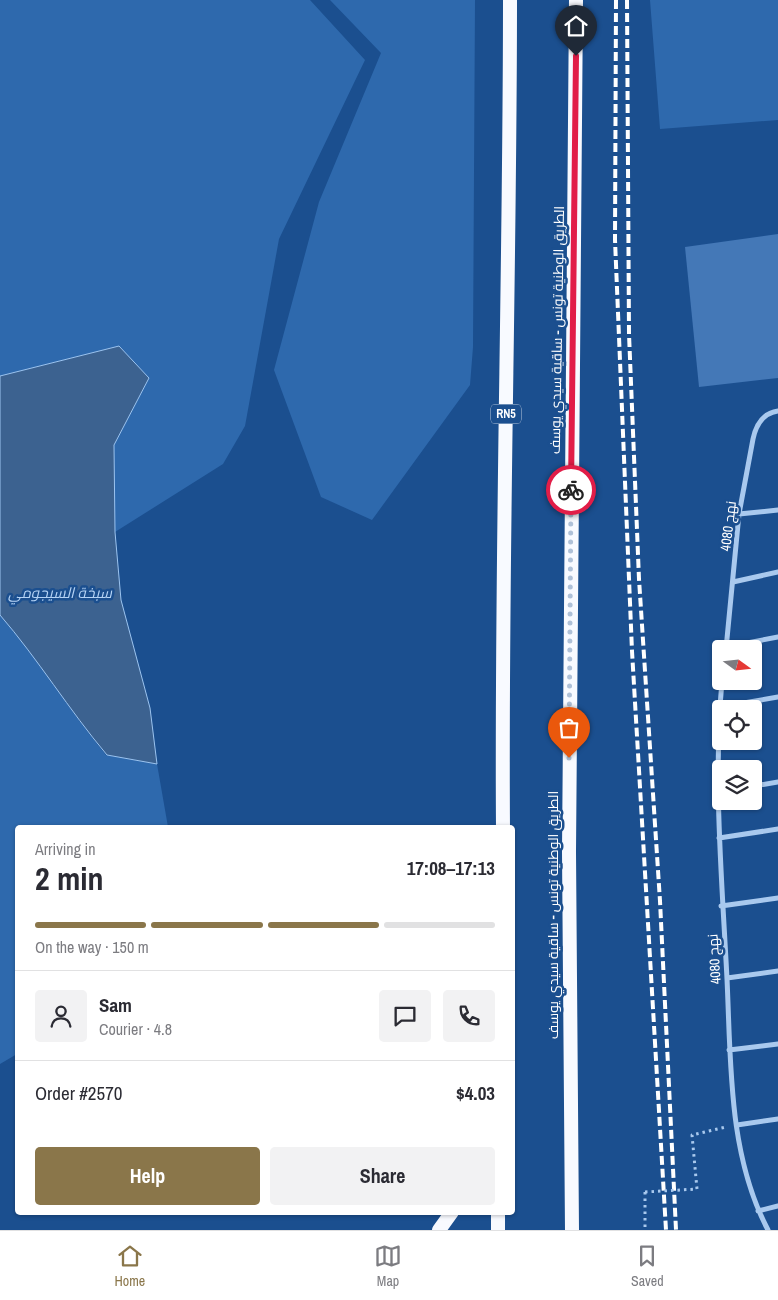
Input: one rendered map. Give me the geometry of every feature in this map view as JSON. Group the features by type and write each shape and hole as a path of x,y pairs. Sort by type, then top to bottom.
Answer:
{"highway":[{"name":"RN5","path":"503,825 502,675 510,154 510,0"},
{"name":"الطريق الوطنية تونس - ساقية سيدي يوسف","path":"572,1230 568,852 576,0"},
{"path":"440,1230 450,1215"},
{"path":"498,1215 498,1230"}],"street":[{"name":"نهج 4080","path":"727,640 739,514 755,430 769,412 778,411"},
{"path":"739,514 778,510"},
{"path":"733,582 778,572"},
{"path":"762,640 778,637"},
{"path":"761,700 778,697"},
{"path":"762,785 778,782"},
{"name":"نهج 4080","path":"719,810 721,906 730,1050 737,1125 743,1168 758,1210 768,1230"},
{"path":"719,838 778,829"},
{"path":"721,906 778,898"},
{"path":"727,978 778,971"},
{"path":"730,1050 778,1044"},
{"path":"737,1125 778,1120"},
{"path":"758,1210 778,1206"}],"path":[{"path":"645,1230 644,1192 697,1189 692,1135 737,1125"}],"shaded area":[{"path":"0,0 310,0 365,60 279,239 245,426 223,464 115,532 114,445 149,378 119,346 0,376"},
{"path":"330,0 475,0 473,347 470,385 372,520 321,497 274,370 319,202 381,53"},
{"path":"650,0 778,0 778,120 660,129"},
{"path":"0,615 106,755 157,764 168,825 15,825 15,1055 0,1064"}],"water":[{"name":"سبخة السيجومي","path":"119,346 149,378 114,445 115,532 121,600 150,708 157,764 107,755 0,615 0,376"}],"building":[{"path":"778,234 778,378 699,387 685,247"}],"railway":[{"path":"616,0 615,240 632,651 666,1230"},
{"path":"627,0 629,334 639,579 660,901 676,1230"}],"way so far":[{"path":"569,758 571,490"}],"route":[{"path":"571,490 576,56"}]}
